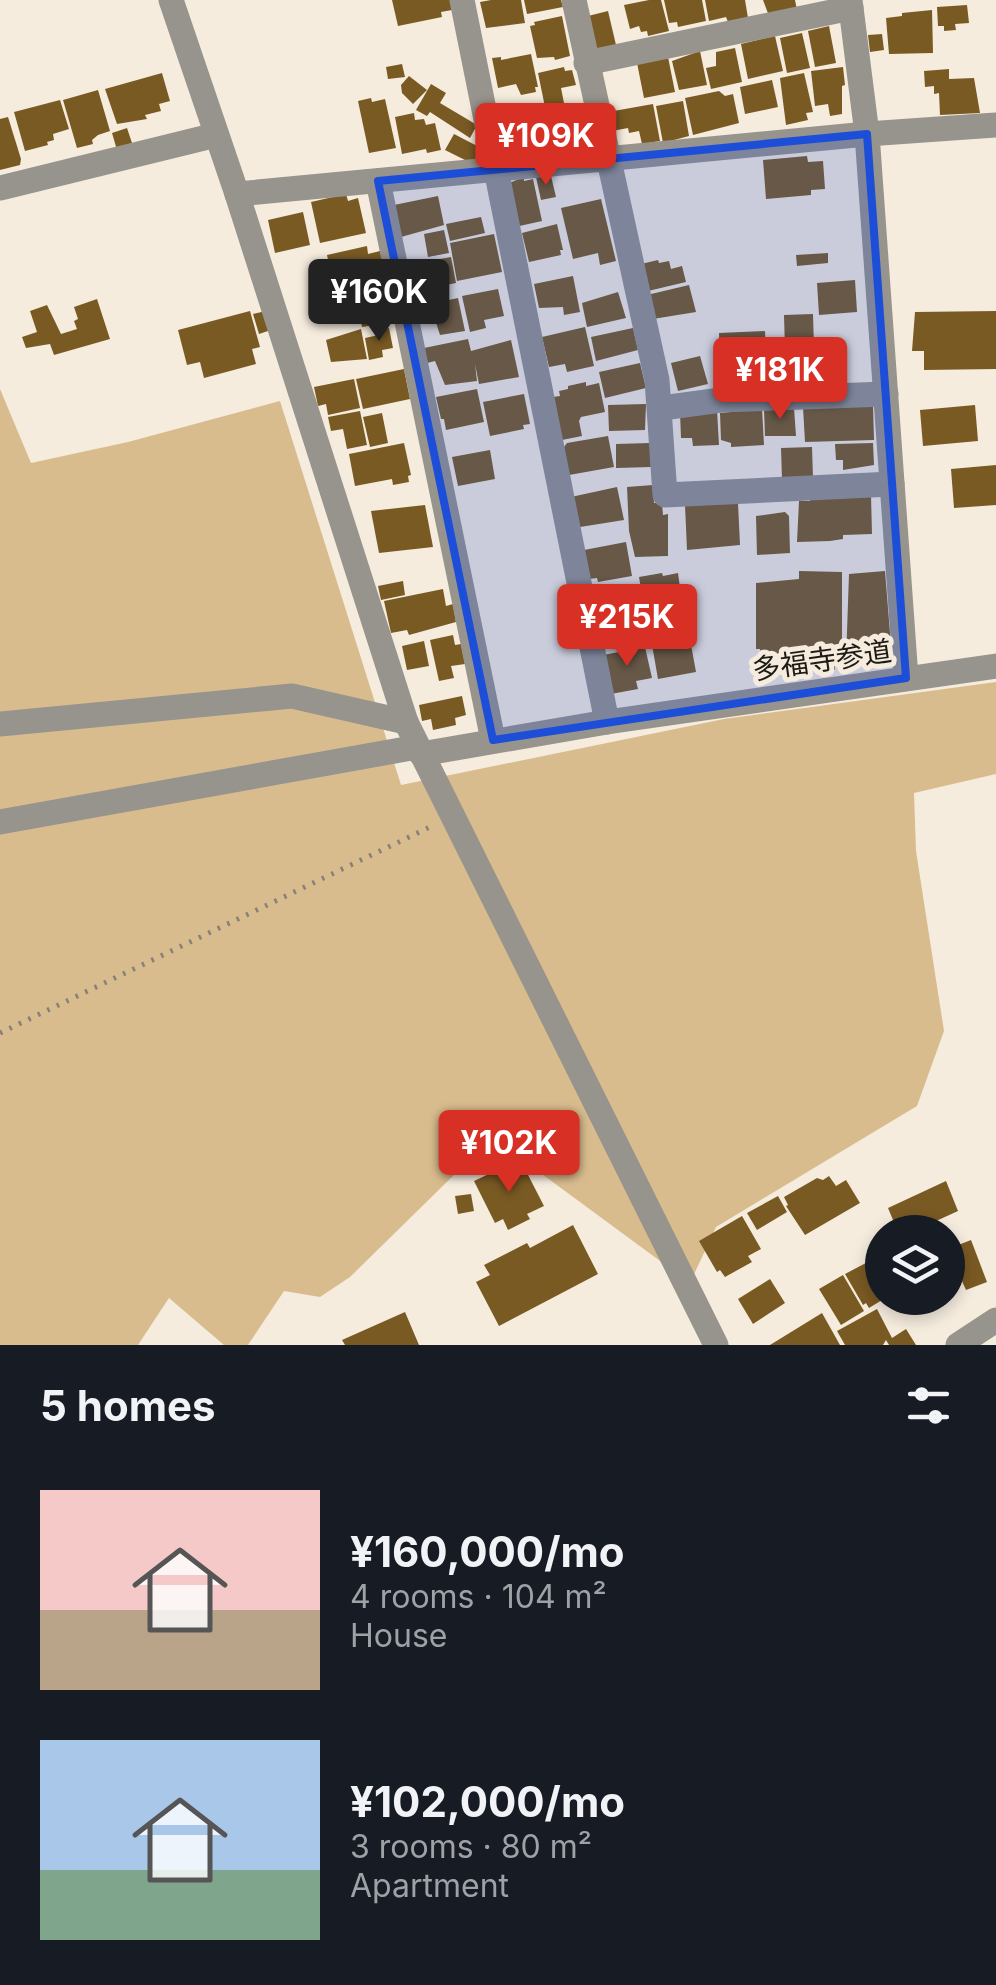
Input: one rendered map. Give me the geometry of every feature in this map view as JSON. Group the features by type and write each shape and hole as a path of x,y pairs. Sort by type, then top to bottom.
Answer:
{"street":[{"path":"172,0 406,722 716,1345"},
{"path":"462,0 607,722"},
{"path":"574,0 662,408 665,495 892,484"},
{"path":"586,63 851,4 867,134 906,678"},
{"path":"237,194 996,125"},
{"path":"0,188 216,135"},
{"path":"378,181 493,740"},
{"path":"662,408 721,400 886,394"},
{"name":"多福寺参道","path":"0,822 419,751 996,666"},
{"path":"0,724 292,696 406,722"},
{"path":"958,1345 996,1320"}],"path":[{"path":"0,1033 451,817"}],"highlighted area":[{"path":"867,134 906,678 493,740 378,181"}],"shaded area":[{"path":"582,106 590,148 551,158 545,112"},
{"path":"0,389 31,463 128,442 280,401 401,785 724,719 996,682 996,774 914,793 916,851 944,1031 917,1106 716,1227 690,1283 531,1166 456,1173 350,1277 320,1297 284,1291 248,1345 224,1345 169,1298 138,1345 0,1345"}],"building":[{"path":"392,0 450,0 452,10 441,12 442,17 398,26"},
{"path":"521,0 525,23 486,28 480,2"},
{"path":"524,0 561,0 563,7 527,14"},
{"path":"661,0 669,31 648,36 639,26 630,29 624,5"},
{"path":"664,0 702,0 706,21 678,27 677,22 669,23"},
{"path":"705,0 745,0 748,18 709,21"},
{"path":"763,0 795,0 797,10 769,16"},
{"path":"967,5 969,23 955,24 956,30 944,31 944,26 938,26 937,7"},
{"path":"932,10 933,53 889,54 886,18"},
{"path":"608,11 616,45 592,50 584,17"},
{"path":"562,16 570,56 555,60 537,58 530,26"},
{"path":"829,26 836,63 815,67 808,31"},
{"path":"802,33 810,68 787,73 780,38"},
{"path":"882,34 884,50 870,52 868,35"},
{"path":"775,36 783,71 748,79 741,44"},
{"path":"735,48 742,82 711,89 706,68 716,66 716,52"},
{"path":"700,51 707,85 679,90 672,61"},
{"path":"531,54 536,92 521,95 516,84 498,88 492,58"},
{"path":"668,57 675,92 644,98 637,63"},
{"path":"402,64 405,77 388,79 386,67"},
{"path":"564,67 565,71 572,70 576,85 561,88 564,103 545,107 538,73"},
{"path":"843,67 842,114 830,116 828,104 815,106 811,71"},
{"path":"949,69 949,79 974,78 980,113 940,115 939,93 934,94 934,86 925,87 924,71"},
{"path":"162,73 170,101 159,104 161,111 145,115 147,119 117,124 105,89"},
{"path":"804,73 813,112 806,113 808,120 786,125 780,78"},
{"path":"409,76 427,90 413,104 402,93 401,85"},
{"path":"772,80 778,107 745,114 740,87"},
{"path":"431,84 446,93 440,103 477,125 470,138 430,112 427,116 416,110"},
{"path":"98,90 110,131 98,135 93,144 77,148 63,100"},
{"path":"719,91 725,96 733,94 739,123 693,135 685,98"},
{"path":"371,98 372,102 385,99 396,148 369,153 358,101"},
{"path":"60,100 69,129 53,134 54,140 48,145 25,151 14,112"},
{"path":"683,101 689,136 663,143 656,106"},
{"path":"653,104 660,141 642,144 639,131 612,131 608,112"},
{"path":"414,113 415,120 424,119 426,125 435,123 441,150 402,154 395,117"},
{"path":"8,117 21,159 20,165 0,170 0,119"},
{"path":"545,123 548,155 517,158 513,127"},
{"path":"127,128 133,146 117,150 112,133"},
{"path":"454,134 481,148 473,164 445,150"},
{"path":"807,156 808,162 823,161 825,189 811,190 811,195 766,199 763,160"},
{"path":"551,176 556,197 541,200 536,177"},
{"path":"524,177 524,181 533,179 542,221 515,227 507,184"},
{"path":"346,194 348,201 358,198 366,233 320,243 311,202"},
{"path":"438,196 444,225 401,237 394,205"},
{"path":"601,199 616,261 600,265 598,253 573,259 561,208"},
{"path":"303,212 310,245 275,253 268,220"},
{"path":"481,217 485,233 450,241 446,224"},
{"path":"557,224 561,255 529,262 522,233"},
{"path":"444,230 449,253 428,257 424,234"},
{"path":"494,234 502,272 457,281 450,243"},
{"path":"367,246 368,254 380,251 385,273 333,284 327,255"},
{"path":"828,253 828,263 797,266 796,255"},
{"path":"451,257 456,283 422,290 413,264"},
{"path":"669,261 671,269 682,266 686,282 648,291 641,264"},
{"path":"573,276 580,312 564,315 563,307 539,308 534,284"},
{"path":"855,280 857,312 819,315 817,283"},
{"path":"383,284 392,314 384,315 386,323 362,327 356,297 367,295 365,287"},
{"path":"689,285 696,312 653,319 647,295"},
{"path":"352,286 357,312 312,321 309,295"},
{"path":"498,289 504,316 484,320 486,328 470,332 462,296"},
{"path":"618,292 626,318 587,327 582,303"},
{"path":"458,298 465,331 440,335 430,304"},
{"path":"97,299 110,339 54,355 50,344 26,348 22,337 37,332 30,311 47,305 61,334 77,329 74,307"},
{"path":"250,311 260,347 252,349 256,364 204,378 200,362 187,365 178,330"},
{"path":"266,311 271,330 259,334 253,314"},
{"path":"996,311 996,369 924,370 924,351 912,351 915,312"},
{"path":"813,314 815,384 786,385 784,315"},
{"path":"585,327 594,366 567,372 565,364 549,367 542,337"},
{"path":"389,328 393,348 382,350 383,357 369,360 365,338"},
{"path":"633,328 638,350 596,361 591,337"},
{"path":"361,329 367,359 331,362 326,340"},
{"path":"765,331 766,363 720,365 719,333"},
{"path":"468,339 471,351 511,340 519,377 479,384 475,364 477,381 445,385 435,361 427,363 424,348"},
{"path":"700,356 708,384 678,391 671,363"},
{"path":"640,363 646,388 605,398 599,372"},
{"path":"404,369 410,399 363,409 356,379"},
{"path":"354,379 360,408 328,415 326,404 318,406 314,387"},
{"path":"586,382 586,386 599,383 605,412 581,417 582,436 562,440 553,397 560,396 559,391 568,386"},
{"path":"477,389 484,422 446,430 436,397"},
{"path":"524,394 530,424 523,425 524,429 490,436 483,402"},
{"path":"646,404 645,430 609,431 608,405"},
{"path":"975,405 978,441 923,446 920,410"},
{"path":"873,406 874,440 805,442 803,407"},
{"path":"794,408 796,436 765,436 764,409"},
{"path":"762,409 764,445 731,447 731,443 721,440 720,413"},
{"path":"717,410 719,445 693,446 692,438 681,438 680,412"},
{"path":"360,411 367,445 347,449 343,429 331,431 328,417"},
{"path":"382,413 388,443 370,447 363,417"},
{"path":"608,436 614,467 569,475 564,447 567,443"},
{"path":"404,443 409,482 393,485 392,479 355,486 349,454"},
{"path":"650,443 651,467 616,468 616,444"},
{"path":"873,443 874,465 843,470 843,460 836,460 835,444"},
{"path":"812,447 813,478 782,480 781,448"},
{"path":"490,450 495,479 458,486 452,457"},
{"path":"996,465 996,505 954,508 951,469"},
{"path":"653,485 654,503 662,503 663,515 668,514 668,556 635,557 629,531 627,487"},
{"path":"617,487 624,520 580,527 571,497"},
{"path":"871,495 872,534 797,542 799,501 810,501 810,497"},
{"path":"738,503 740,545 687,550 685,505"},
{"path":"425,505 433,547 379,553 371,511"},
{"path":"785,512 789,516 790,553 757,555 756,516"},
{"path":"626,542 632,576 598,582 597,578 589,579 584,550"},
{"path":"799,571 842,572 842,654 835,654 835,670 800,670 800,657 760,657 760,649 756,649 756,583 799,579"},
{"path":"885,571 892,658 846,661 849,574"},
{"path":"678,573 680,588 642,595 639,577"},
{"path":"403,581 405,595 381,600 378,586"},
{"path":"443,589 446,606 453,604 456,622 409,635 407,630 391,633 384,601"},
{"path":"681,590 696,672 658,679 651,639 673,635 669,613 646,617 643,597"},
{"path":"637,595 644,629 612,634 611,630 606,631 601,609 605,608 604,602"},
{"path":"453,635 455,645 461,644 465,664 451,666 454,678 439,681 430,640"},
{"path":"424,641 429,666 407,670 402,646"},
{"path":"645,647 652,678 636,681 638,689 611,694 603,655"},
{"path":"462,696 466,715 455,718 456,725 433,730 431,719 422,721 419,705"},
{"path":"514,1162 519,1172 525,1169 544,1206 527,1214 530,1219 508,1230 503,1219 495,1223 474,1181"},
{"path":"829,1176 836,1186 846,1180 860,1203 805,1235 784,1197 817,1178"},
{"path":"946,1181 958,1211 949,1215 891,1215 888,1208"},
{"path":"471,1194 474,1211 458,1214 455,1196"},
{"path":"778,1196 787,1212 757,1230 747,1213"},
{"path":"742,1216 761,1249 748,1256 752,1262 725,1277 720,1270 717,1272 699,1241"},
{"path":"573,1225 598,1274 499,1326 476,1282 490,1275 484,1265 527,1243 530,1248"},
{"path":"971,1240 987,1282 966,1290 965,1288 965,1242"},
{"path":"865,1263 863,1305 845,1274"},
{"path":"843,1275 864,1311 841,1325 819,1289"},
{"path":"770,1279 785,1303 753,1324 738,1299"},
{"path":"405,1312 419,1345 345,1345 342,1340"},
{"path":"822,1313 840,1345 770,1345"},
{"path":"866,1315 880,1315 892,1338 906,1329 916,1345 889,1345 886,1340 883,1345 845,1345 837,1331"}]}
